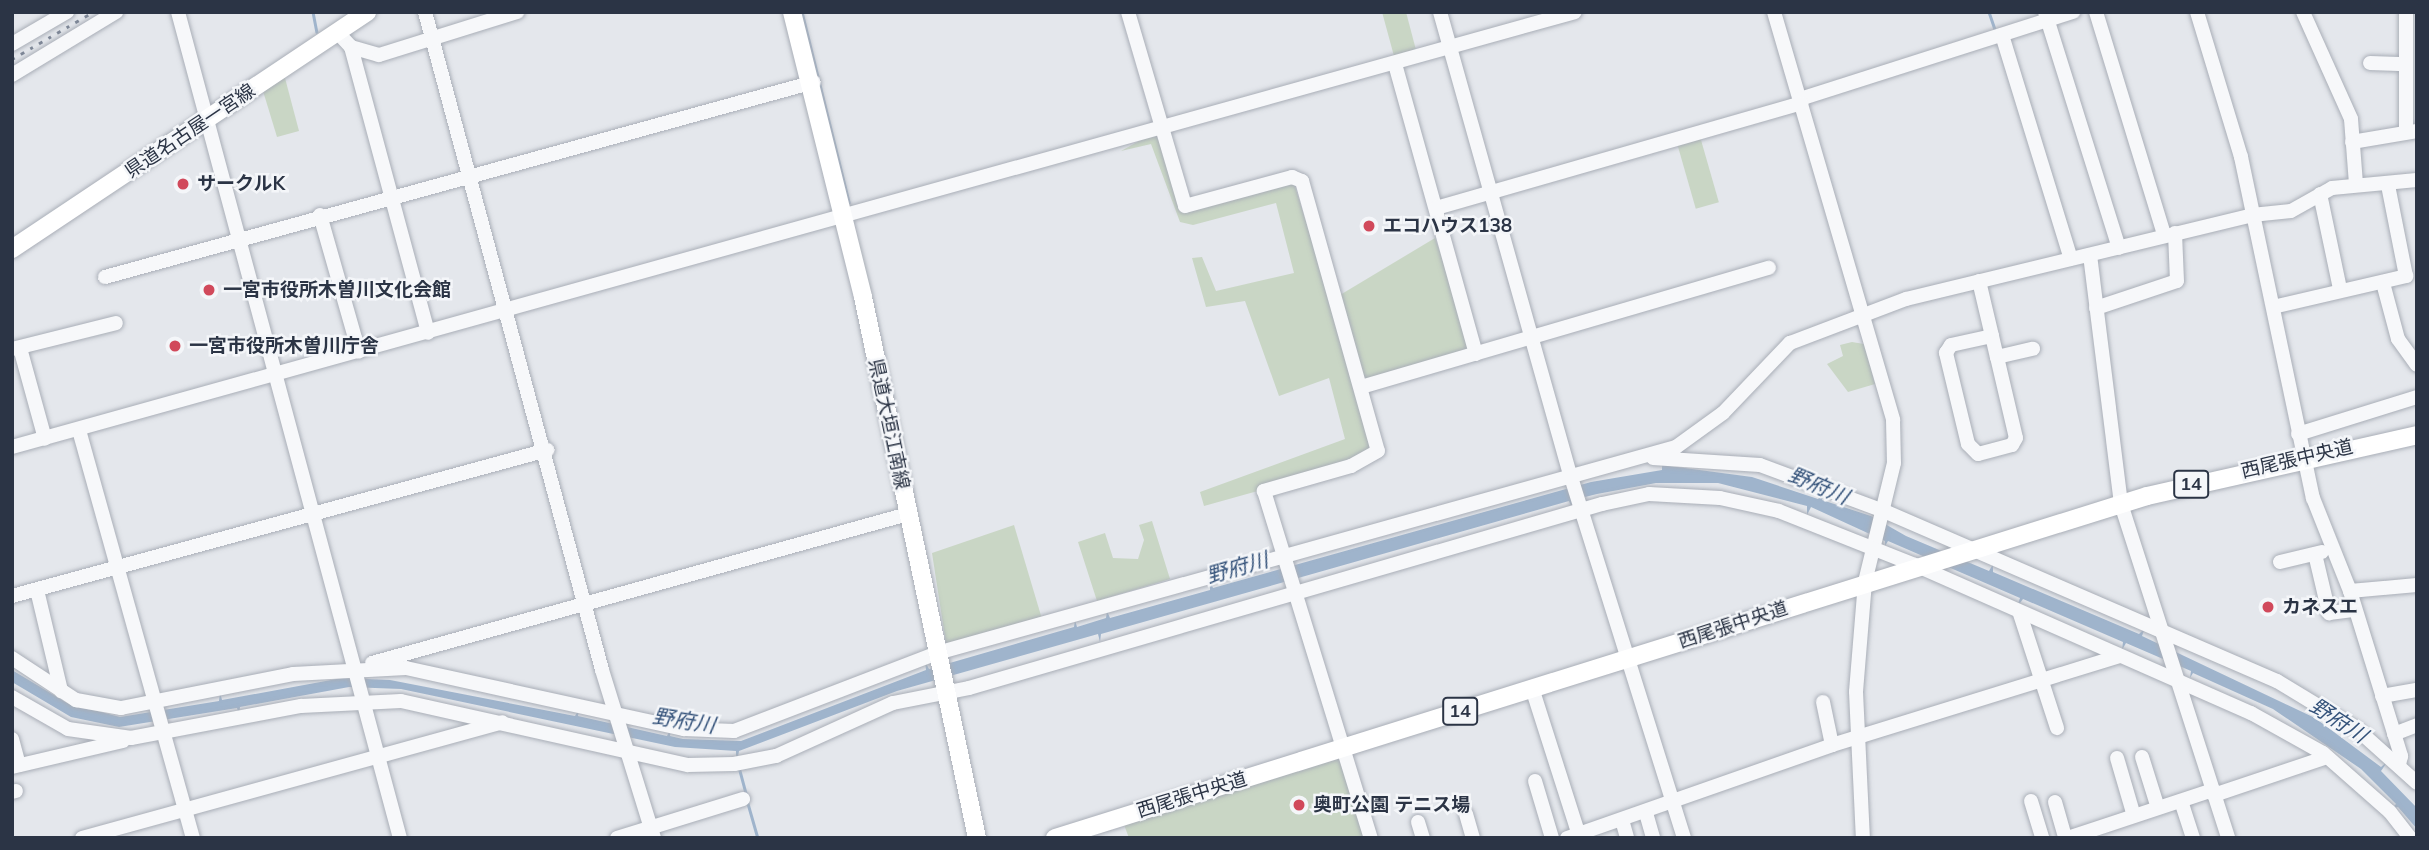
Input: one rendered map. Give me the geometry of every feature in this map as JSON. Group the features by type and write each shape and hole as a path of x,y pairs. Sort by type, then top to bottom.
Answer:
{"main road":[{"name":"県道名古屋一宮線","path":"12,250 343,24 367,12"},
{"name":"県道大垣江南線","path":"792,12 814,82 977,838"},
{"name":"西尾張中央道","path":"1055,838 1626,659 1915,565 2121,504 2302,456 2417,435"}],"street":[{"path":"12,44 67,12"},
{"path":"12,75 116,12"},
{"path":"178,12 308,514 356,668 359,701 400,838"},
{"path":"425,12 547,450 615,712 653,833"},
{"path":"351,47 379,55 517,12"},
{"path":"1128,12 1185,206 1292,177 1301,181 1378,451 1368,460 1264,491 1293,594 1371,838"},
{"path":"1440,12 1570,474 1684,838"},
{"path":"12,447 844,220 1575,12"},
{"path":"1773,12 1893,420 1894,463 1876,550 1865,582 1855,739 1863,838"},
{"path":"1436,208 1801,101 2002,35 2047,16 2073,12"},
{"path":"2096,12 2170,234 2177,281 2096,308"},
{"path":"2197,12 2238,146 2302,456 2323,535 2333,549 2350,591 2394,734 2399,765"},
{"path":"2303,12 2351,119 2356,184"},
{"path":"2352,142 2412,131 2406,64 2406,12"},
{"path":"2047,16 2119,248"},
{"path":"343,24 428,333"},
{"path":"2002,35 2071,259"},
{"path":"2370,63 2406,64"},
{"path":"1395,64 1476,354"},
{"path":"105,277 469,174 814,82"},
{"path":"356,668 429,672 696,732 734,731 937,653 1692,440 1790,343 1863,317 1979,281 2252,215 2291,211 2320,194 2356,184 2388,186 2417,180"},
{"path":"2273,307 2340,289 2383,283 2406,276 2388,186"},
{"path":"2320,194 2340,289"},
{"path":"320,215 359,352"},
{"path":"2090,255 2121,504 2228,838"},
{"path":"1361,387 1769,268"},
{"path":"1979,281 1997,357 2015,442 1978,454 1968,444 1946,353 1951,345 1992,336"},
{"path":"2383,283 2398,339 2417,365"},
{"path":"45,439 16,349 116,323"},
{"path":"1997,357 2033,348"},
{"path":"2298,433 2417,397"},
{"path":"79,430 119,568 161,734 193,838"},
{"path":"12,596 547,450"},
{"path":"1630,458 1760,465 1883,512 2310,698 2399,765 2417,783"},
{"path":"12,739 16,766 131,738 359,701 401,701 504,721 688,765 738,763 776,756 893,703 1293,594 1582,510 1649,494 1720,498 1779,511 1915,565 2020,614 2175,678 2327,757 2410,838"},
{"path":"12,658 61,691 96,705 153,703 356,668 908,514"},
{"path":"2280,562 2333,549"},
{"path":"2315,554 2329,613 2355,610"},
{"path":"2350,591 2417,585"},
{"path":"37,590 61,691"},
{"path":"2020,614 2057,728"},
{"path":"1532,688 1575,837 1674,804 1832,745 2120,656"},
{"path":"2382,696 2417,690"},
{"path":"12,697 76,730 131,738"},
{"path":"1823,702 1832,745"},
{"path":"82,838 504,721"},
{"path":"2394,734 2417,725"},
{"path":"74,754 76,730"},
{"path":"2142,757 2158,808"},
{"path":"2055,802 2067,838 2327,757"},
{"path":"2117,758 2134,816"},
{"path":"1535,780 1552,838"},
{"path":"617,838 653,833 743,799"},
{"path":"2031,801 2042,838"},
{"path":"2181,801 2193,838"},
{"path":"1646,813 1653,838"},
{"path":"1466,814 1473,838"},
{"path":"1622,820 1627,838"},
{"path":"1418,822 1423,838"}],"green space":[{"path":"1382,12 1406,12 1416,50 1394,56"},
{"path":"285,78 299,131 277,137 263,91"},
{"path":"1155,132 1186,206 1292,177 1377,447 1368,460 1204,506 1200,492 1345,439 1329,378 1279,396 1245,301 1206,307 1192,258 1202,257 1216,291 1294,273 1276,203 1193,225 1180,222 1151,144 1121,151"},
{"path":"1699,133 1719,202 1696,209 1676,140"},
{"path":"1435,238 1476,354 1364,386 1335,298"},
{"path":"1852,342 1864,344 1875,384 1848,392 1827,364 1843,356 1840,345"},
{"path":"1152,521 1170,579 1097,601 1078,542 1105,533 1113,558 1138,559 1144,540 1139,525"},
{"path":"1014,525 1042,619 947,650 932,553"},
{"path":"1342,758 1367,838 1129,838 1123,822"}],"water":[{"path":"1662,465 1752,477 1818,499 1825,491 1822,500 1871,516 1906,536 1989,571 1993,564 1993,572 2139,634 2145,628 2142,636 2315,718 2381,767 2388,761 2381,771 2417,808 2417,829 2398,807 2391,809 2396,804 2361,769 2273,709 2193,673 2190,678 2191,671 2126,643 2122,650 2123,642 2023,599 2017,607 2020,598 1888,541 1885,546 1885,541 1811,507 1807,515 1807,506 1718,483 1656,483 1573,500 1572,508 1569,501 1101,634 1100,642 1098,634 897,691 739,751 736,769 736,751 675,747 401,689 349,687 240,707 239,715 237,708 119,727 71,717 12,682 12,670 67,703 120,717 219,701 220,692 222,700 342,678 390,680 575,716 579,709 578,716 667,736 671,728 670,736 683,739 741,741 926,670 925,661 929,669 1074,627 1075,620 1077,627 1106,618 1107,611 1110,618 1210,590 1210,581 1213,588 1591,482 1662,470"}],"waterway":[{"path":"313,12 317,32"},
{"path":"802,12 849,202"},
{"path":"1989,12 1995,29"},
{"path":"739,767 746,794"},
{"path":"747,800 758,838"}],"railway":[{"path":"12,59 93,12"}],"place":[{"name":"サークルK","path":"183,184"},
{"name":"エコハウス138","path":"1369,226"},
{"name":"一宮市役所木曽川文化会館","path":"209,290"},
{"name":"一宮市役所木曽川庁舎","path":"175,346"},
{"name":"カネスエ","path":"2268,607"},
{"name":"奥町公園 テニス場","path":"1299,805"}],"water label":[{"name":"野府川","path":"1819,485"},
{"name":"野府川","path":"1237,567"},
{"name":"野府川","path":"684,720"},
{"name":"野府川","path":"2339,720"}]}
